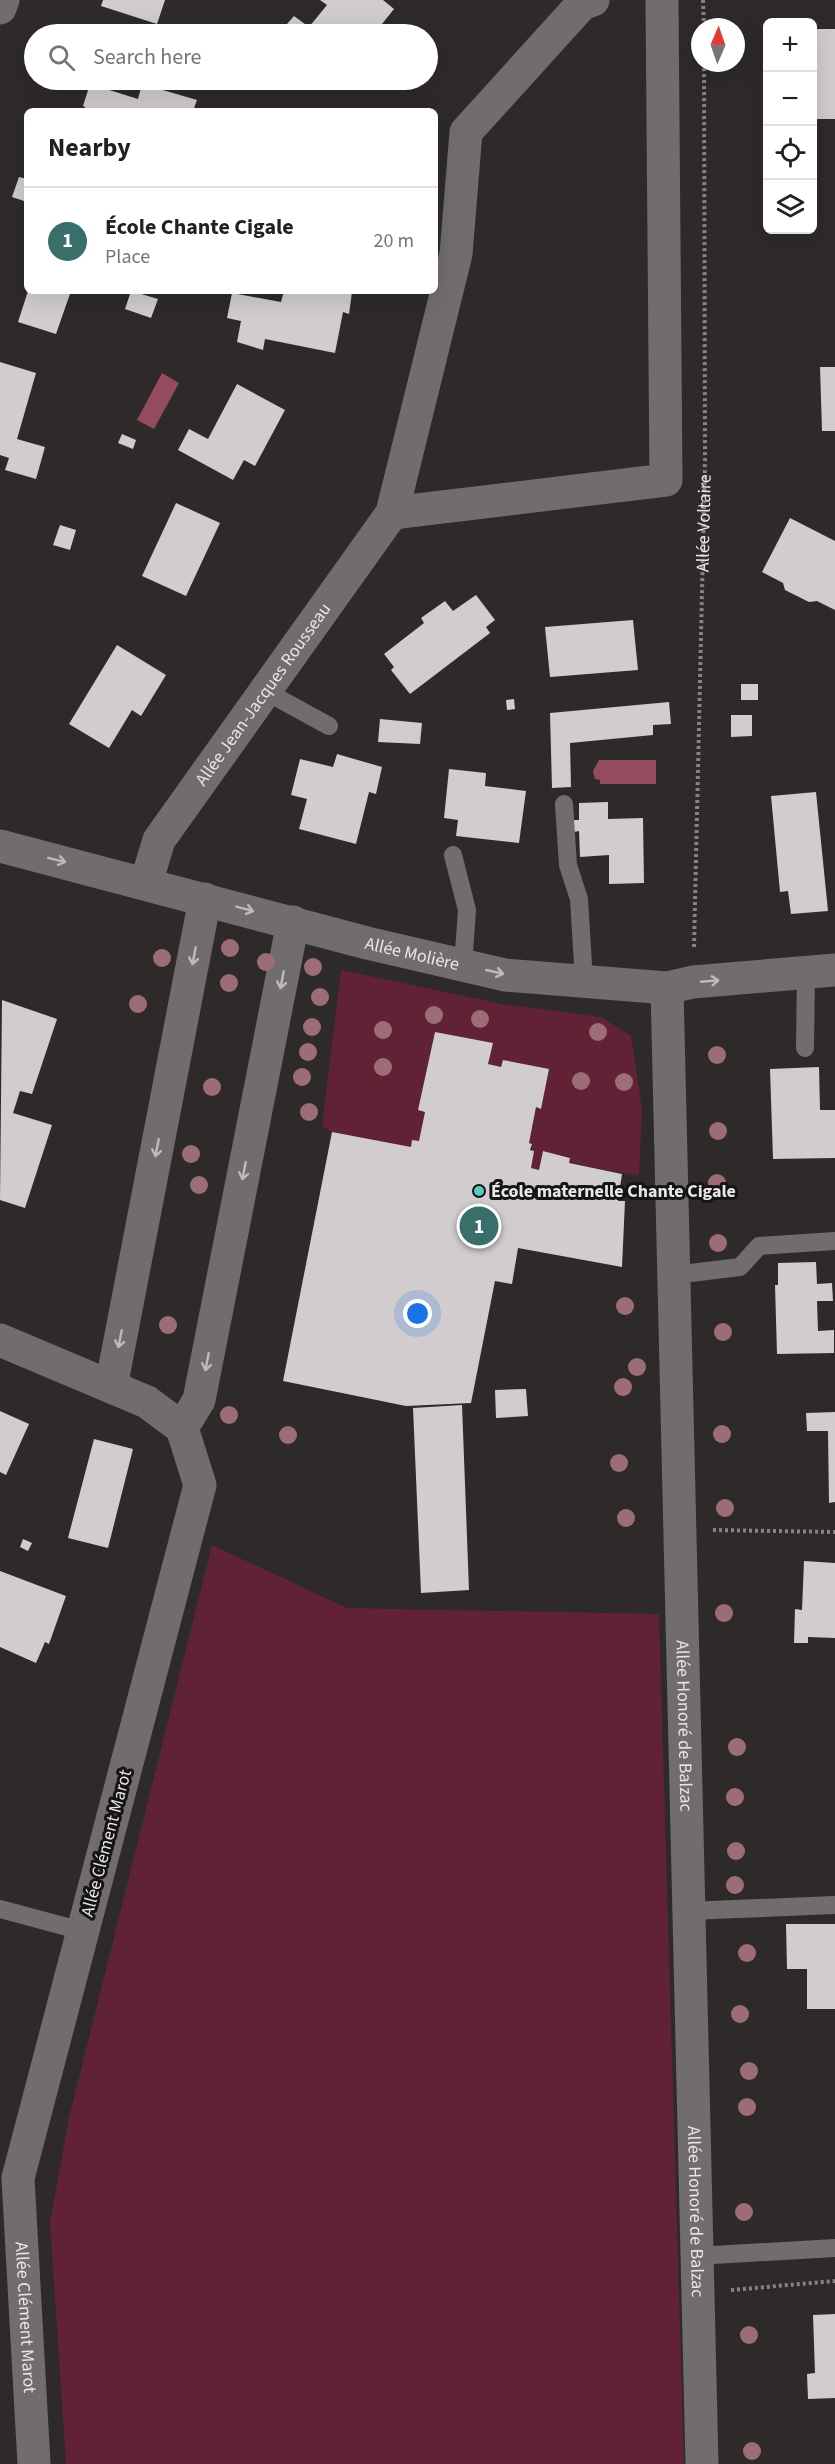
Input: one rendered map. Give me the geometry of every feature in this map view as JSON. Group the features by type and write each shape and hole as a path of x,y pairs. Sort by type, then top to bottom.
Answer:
{"street":[{"path":"0,8 3,0"},
{"name":"Allée Jean-Jacques Rousseau","path":"147,883 159,840 392,513 456,254 466,132 582,4 593,0"},
{"path":"392,513 666,480 662,0"},
{"name":"Allée Molière","path":"0,846 505,975 680,985 820,971"},
{"path":"111,1386 205,899"},
{"path":"0,1340 147,1402 182,1428 199,1400 293,922"},
{"name":"Allée Honoré de Balzac","path":"680,985 674,1275 702,2464"},
{"name":"Allée Clément Marot","path":"34,2464 10,2233 18,2178 200,1485 182,1428"}],"lane":[{"path":"265,691 329,726"},
{"path":"564,804 568,865 579,899 584,981"},
{"path":"453,855 467,910 463,965"},
{"path":"805,1048 820,971"},
{"path":"674,1275 740,1267 759,1246 835,1241"},
{"path":"688,1911 834,1905"},
{"path":"0,1909 82,1931"},
{"path":"696,2256 835,2248"}],"path":[{"path":"704,0 704,18"},
{"name":"Allée Voltaire","path":"680,985 705,460 704,72"},
{"path":"680,1529 835,1532"},
{"path":"697,2294 835,2281"}],"shaded area":[{"path":"162,373 179,383 154,429 137,420"},
{"path":"599,760 656,760 656,784 600,784 600,780 595,779 593,771"},
{"path":"341,970 502,1004 601,1017 631,1036 642,1109 639,1176 569,1163 570,1157 543,1151 539,1170 531,1168 532,1144 529,1143 536,1107 541,1108 549,1070 503,1060 501,1067 488,1064 492,1043 435,1032 418,1110 425,1112 419,1141 413,1140 411,1147 332,1132 322,1126"},
{"path":"212,1545 347,1608 659,1614 684,2464 66,2464 50,2222 69,2118"}],"building":[{"path":"103,0 165,0 157,24 101,6"},
{"path":"320,0 383,0 394,9 382,24 311,24 327,5"},
{"path":"294,16 305,24 287,24"},
{"path":"817,29 835,29 835,119 817,119"},
{"path":"88,90 109,90 138,99 140,90 163,90 197,100 194,108 85,108 83,106"},
{"path":"19,177 24,178 24,201 12,197"},
{"path":"27,294 70,294 56,334 18,322"},
{"path":"130,294 141,294 158,299 151,318 125,309"},
{"path":"232,294 281,302 283,294 352,294 349,314 343,312 335,353 265,339 263,350 237,342 241,321 227,318"},
{"path":"0,362 36,373 17,439 45,447 36,479 5,470 9,458 0,455"},
{"path":"820,367 835,367 835,431 822,431"},
{"path":"237,384 285,410 255,466 244,460 233,480 178,450 189,429 208,439"},
{"path":"122,434 136,440 133,449 118,443"},
{"path":"176,503 220,523 186,596 142,576"},
{"path":"790,518 835,541 835,610 817,601 809,602 785,590 783,583 762,572"},
{"path":"60,525 76,530 70,550 53,545"},
{"path":"476,595 495,620 486,627 490,633 410,694 391,670 394,667 384,654 424,623 421,618 445,601 453,611"},
{"path":"633,620 638,670 550,677 545,627"},
{"path":"117,645 166,675 141,716 132,710 109,748 69,724"},
{"path":"741,684 758,684 758,700 741,700"},
{"path":"514,699 515,709 507,710 506,700"},
{"path":"669,702 671,724 653,725 653,735 570,743 571,787 552,788 550,713"},
{"path":"731,715 752,715 752,736 731,737"},
{"path":"380,719 422,723 420,744 378,742"},
{"path":"337,754 382,767 376,794 369,792 356,844 299,829 307,799 291,795 300,759 333,767"},
{"path":"449,769 486,773 485,786 526,791 519,843 456,836 458,820 444,818"},
{"path":"816,792 828,911 791,914 788,891 780,892 771,796"},
{"path":"608,802 608,819 643,818 644,883 609,884 609,855 580,857 579,831 574,832 573,820 579,820 579,803"},
{"path":"2,1000 57,1019 32,1094 20,1091 13,1113 52,1125 25,1208 0,1200"},
{"path":"435,1032 493,1043 488,1064 501,1067 503,1060 549,1069 541,1109 536,1107 529,1143 532,1144 530,1150 534,1151 531,1168 539,1170 543,1151 570,1158 569,1163 622,1174 618,1201 625,1201 622,1267 518,1248 512,1284 495,1281 471,1403 406,1406 283,1381 332,1132 411,1147 412,1140 419,1141 425,1112 418,1110"},
{"path":"819,1067 820,1110 835,1110 835,1158 773,1159 770,1069"},
{"path":"816,1262 817,1284 832,1283 833,1301 817,1301 818,1331 834,1330 834,1353 777,1354 775,1285 778,1285 778,1263"},
{"path":"526,1389 528,1416 496,1418 495,1390"},
{"path":"462,1405 469,1590 421,1593 413,1408"},
{"path":"0,1411 29,1424 6,1475 0,1472"},
{"path":"835,1412 835,1502 829,1503 828,1431 807,1431 806,1413"},
{"path":"94,1439 133,1449 108,1548 68,1538"},
{"path":"23,1539 32,1543 28,1551 20,1547"},
{"path":"804,1561 835,1563 835,1638 808,1637 808,1643 794,1643 795,1609 802,1610"},
{"path":"0,1571 66,1596 49,1644 45,1642 36,1663 0,1647"},
{"path":"786,1924 835,1924 835,2009 807,2009 807,1969 787,1969"},
{"path":"835,2314 835,2398 808,2399 807,2374 815,2373 813,2315"}],"place":[{"name":"École maternelle Chante Cigale","path":"479,1191"},
{"name":"École Chante Cigale","path":"479,1226"}]}
